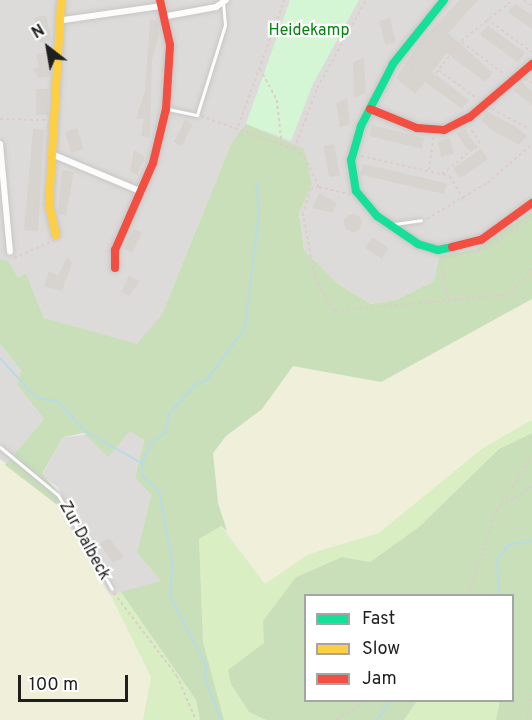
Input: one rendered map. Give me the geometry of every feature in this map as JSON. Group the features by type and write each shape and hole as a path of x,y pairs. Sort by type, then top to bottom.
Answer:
{"street":[{"path":"56,235 49,205 63,20 61,0"},
{"path":"444,0 397,57 370,109 352,154 356,191 366,207 389,225 418,244 440,250 481,240 532,203"},
{"path":"167,16 224,2"},
{"path":"63,20 160,3 167,16 166,109 142,192 115,250 115,268"},
{"path":"370,109 433,130 464,121 532,64"},
{"path":"0,144 10,252"},
{"path":"54,155 142,192"}],"lane":[{"path":"166,109 197,115 225,25 224,2"},
{"path":"389,225 421,220"},
{"name":"Zur Dalbeck","path":"0,447 58,495 112,589"}],"path":[{"path":"237,127 284,0"},
{"path":"294,149 317,88 366,0"},
{"path":"402,60 429,79 461,42 513,0"},
{"path":"524,0 532,6"},
{"path":"487,19 532,52"},
{"path":"461,42 504,74"},
{"path":"260,69 277,100 282,144"},
{"path":"438,69 476,99"},
{"path":"522,78 532,83"},
{"path":"488,107 527,128"},
{"path":"197,115 237,127 294,149 305,157 319,187"},
{"path":"0,118 57,121"},
{"path":"442,174 480,143 469,127"},
{"path":"428,171 433,130"},
{"path":"421,220 464,200 532,144"},
{"path":"352,154 450,176 464,200"},
{"path":"356,191 345,195 319,187 311,189 303,213 315,277 335,310 449,302 511,293 532,269"},
{"path":"10,252 15,260 38,244 40,250 50,244 56,235"},
{"path":"440,250 449,302"},
{"path":"468,594 498,508 532,459"},
{"path":"498,508 532,487"},
{"path":"112,589 177,676 196,720"},
{"path":"526,720 532,693"},
{"path":"336,720 365,702"}],"shaded area":[{"path":"0,0 532,0 532,212 476,249 439,256 434,281 396,300 371,304 338,284 304,250 299,213 312,185 231,144 162,314 137,345 44,318 26,273 18,278 9,261 0,259"},
{"path":"0,344 21,370 17,385 44,419 5,465 0,459"},
{"path":"130,430 144,440 135,478 151,495 137,553 161,581 111,596 56,504 64,500 58,487 42,475 63,437"}],"green space":[{"name":"Heidekamp","path":"290,0 359,0 312,86 291,141 246,124"},
{"path":"246,124 304,149 312,185 299,213 304,250 338,284 371,304 396,300 434,281 439,256 476,249 532,212 532,299 381,382 293,366 262,409 226,436 213,453 218,503 227,531 221,526 199,539 203,642 224,720 200,720 196,700 121,592 161,581 137,553 151,495 135,478 144,440 130,431 108,457 84,433 63,437 42,474 65,500 56,504 5,465 44,419 17,385 21,370 0,344 0,259 9,261 18,278 26,273 44,318 137,344 162,314 231,144"},
{"path":"532,299 532,420 483,448 379,533 309,554 265,584 227,531 218,503 213,453 226,436 262,409 293,365 381,382"},
{"path":"532,420 532,433 499,449 419,527 370,562 342,557 296,577 264,621 264,643 231,684 249,711 266,720 224,720 203,643 199,538 221,526 265,584 309,554 379,533 483,448"},
{"path":"532,433 532,720 496,720 500,702 514,702 514,594 304,594 304,702 416,702 404,720 266,720 249,712 231,684 228,670 264,643 263,621 296,577 342,557 370,562 419,527 499,449"},
{"path":"0,459 56,504 111,596 151,677 143,720 0,720"},
{"path":"121,592 196,700 200,720 143,720 151,677 111,596"},
{"path":"416,702 502,702 496,720 404,720"}],"building":[{"path":"460,0 478,0 448,33 493,73 485,82 447,53 432,72 469,100 462,109 425,82 415,94 396,78 421,40"},
{"path":"515,4 532,15 532,29 508,12"},
{"path":"46,15 52,40 40,43 34,18"},
{"path":"390,18 396,42 385,45 379,21"},
{"path":"150,19 158,22 159,36 152,60 150,138 141,136 144,119 136,118 145,91"},
{"path":"487,25 525,53 518,62 480,35"},
{"path":"47,51 50,76 39,78 33,69 39,68 36,54"},
{"path":"364,58 366,93 354,98 353,62"},
{"path":"522,82 532,92 532,105 514,91"},
{"path":"36,89 48,89 48,115 36,115"},
{"path":"347,98 350,124 340,128 336,103"},
{"path":"488,112 515,126 527,136 519,145 493,131 481,121"},
{"path":"185,120 193,124 182,146 174,142"},
{"path":"372,125 424,138 422,149 369,136"},
{"path":"77,128 84,149 71,153 65,132"},
{"path":"33,129 44,130 38,232 24,230"},
{"path":"465,129 477,148 468,150 457,134"},
{"path":"450,138 454,154 441,157 437,141"},
{"path":"334,144 340,175 329,178 323,146"},
{"path":"134,149 145,157 137,175 130,171"},
{"path":"481,149 488,159 460,178 453,169"},
{"path":"363,164 447,183 444,194 361,175"},
{"path":"62,170 74,172 66,216 58,213"},
{"path":"319,193 337,203 333,213 312,208"},
{"path":"353,214 359,217 362,223 359,229 353,232 347,229 344,223 347,217"},
{"path":"134,229 142,233 132,253 124,249"},
{"path":"372,237 389,248 382,259 365,248"},
{"path":"67,257 72,263 62,291 44,286 49,271 58,276"},
{"path":"129,275 140,281 129,296 121,292"},
{"path":"109,538 124,557 113,563 99,543"}],"waterway":[{"path":"142,463 151,443 165,433 169,414 196,384 207,380 245,328 259,212 256,182"},
{"path":"0,358 36,398 57,401 86,432 142,463 143,477 159,491 172,561 171,599 206,665 205,679 221,720"},
{"path":"499,594 497,560 509,544 532,541"},
{"path":"377,720 390,702"}],"traffic: fast":[{"path":"444,0 393,64 361,126 351,160 356,191 377,216 418,244 438,250 452,247"}],"traffic: slow":[{"path":"56,235 49,205 61,0"}],"traffic: jam":[{"path":"115,268 115,250 153,163 166,109 170,45 160,0"},
{"path":"370,109 417,128 444,130 470,117 532,64"},
{"path":"452,247 481,240 532,203"}]}
